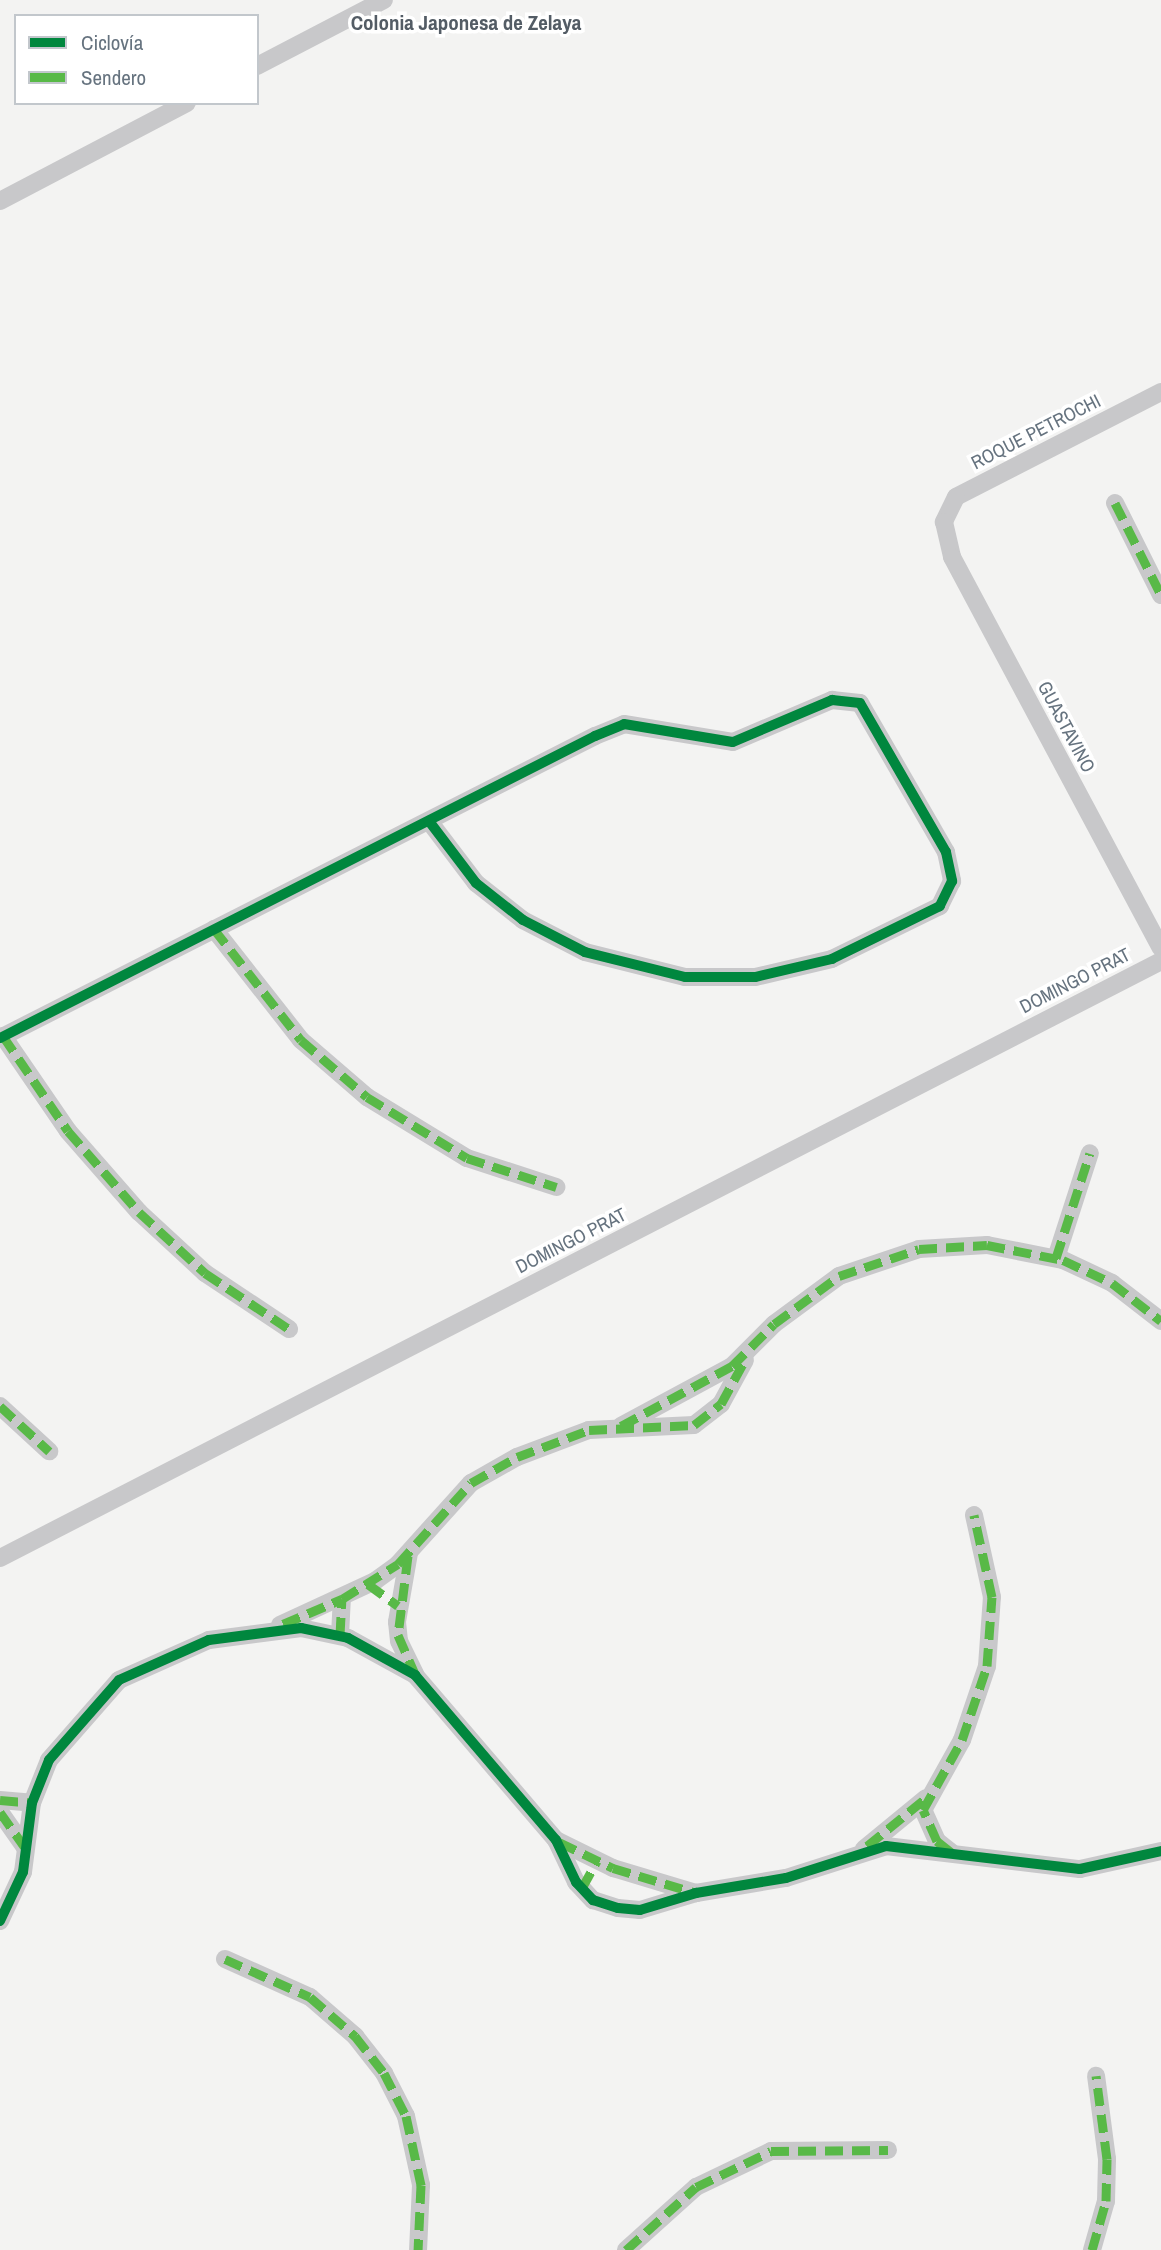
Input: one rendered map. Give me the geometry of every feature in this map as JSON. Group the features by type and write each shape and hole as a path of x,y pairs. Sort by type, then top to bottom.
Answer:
{"street":[{"path":"259,65 384,0"},
{"path":"0,201 183,105"},
{"name":"ROQUE PETROCHI","path":"944,522 956,497 1161,392"},
{"path":"1115,503 1161,595"},
{"name":"GUASTAVINO","path":"944,522 952,557 1161,948"},
{"path":"289,1329 205,1273 139,1212 68,1131 2,1037 612,727 647,724 696,740 733,742 819,704 850,699 875,721 946,852 952,881 940,906 832,959 755,977 685,977 585,952 523,920 476,883 429,821"},
{"path":"214,929 300,1040 367,1097 467,1157 556,1187"},
{"name":"DOMINGO PRAT","path":"0,1558 1161,961"},
{"path":"1056,1258 1090,1153"},
{"path":"621,1426 732,1366 755,1341 839,1276 888,1255 962,1244 1056,1258 1112,1283 1161,1321"},
{"path":"265,1631 342,1599 369,1584 410,1550 471,1483 547,1443 621,1426 682,1428 710,1415 755,1341"},
{"path":"0,1406 48,1451"},
{"path":"862,1852 926,1798 961,1740 987,1665 992,1597 974,1516"},
{"path":"410,1550 398,1606 398,1635 415,1675 556,1840 582,1888 593,1900 640,1910 696,1893 786,1878 862,1852 916,1846 957,1856 1080,1869 1161,1851"},
{"path":"369,1584 398,1606"},
{"path":"340,1635 342,1599"},
{"path":"0,1922 23,1872 24,1846 32,1803 61,1743 119,1681 209,1640 301,1628 340,1635 371,1648 415,1675"},
{"path":"371,1648 398,1635"},
{"path":"926,1798 929,1829 957,1856"},
{"path":"0,1800 32,1803"},
{"path":"0,1812 24,1846"},
{"path":"556,1840 597,1861 648,1880 696,1893"},
{"path":"582,1888 597,1861"},
{"path":"640,1910 650,1901 648,1880"},
{"path":"225,1959 310,1997 355,2036 384,2073 406,2116 421,2185 418,2250"},
{"path":"1092,2250 1106,2202 1107,2159 1096,2077"},
{"path":"626,2250 696,2186 771,2151 888,2150"}],"marked path":[{"path":"1115,503 1161,595"},
{"path":"214,929 301,1040 367,1097 467,1158 556,1187"},
{"path":"3,1036 68,1131 139,1212 205,1273 289,1329"},
{"path":"1056,1258 1090,1153"},
{"path":"621,1426 732,1366 774,1324 839,1276 919,1249 987,1245 1063,1260 1112,1283 1161,1321"},
{"path":"283,1624 342,1599 398,1564 471,1483 517,1457 589,1430 694,1425 721,1404 745,1360"},
{"path":"0,1406 49,1451"},
{"path":"951,1852 937,1841 923,1810 962,1740 987,1666 992,1597 974,1515"},
{"path":"408,1556 398,1635 415,1674"},
{"path":"368,1584 398,1606"},
{"path":"340,1635 342,1599"},
{"path":"867,1846 926,1798"},
{"path":"0,1800 32,1803"},
{"path":"0,1812 24,1846"},
{"path":"559,1842 613,1868 693,1892"},
{"path":"582,1888 597,1861"},
{"path":"225,1959 310,1997 355,2036 384,2073 406,2116 421,2185 418,2250"},
{"path":"1092,2250 1106,2201 1107,2159 1096,2076"},
{"path":"626,2250 696,2187 771,2151 888,2150"}],"cycle path":[{"path":"0,1038 595,736 624,724 733,742 832,700 860,703 946,852 952,881 940,906 832,959 755,977 685,977 585,952 523,920 476,883 429,821"},
{"path":"0,1921 23,1872 32,1803 49,1760 119,1680 209,1640 301,1628 348,1638 415,1675 556,1840 576,1882 593,1900 618,1908 640,1910 696,1893 786,1878 886,1846 1080,1869 1161,1851"}],"district":[{"name":"Colonia Japonesa de Zelaya","path":"466,23"}]}
